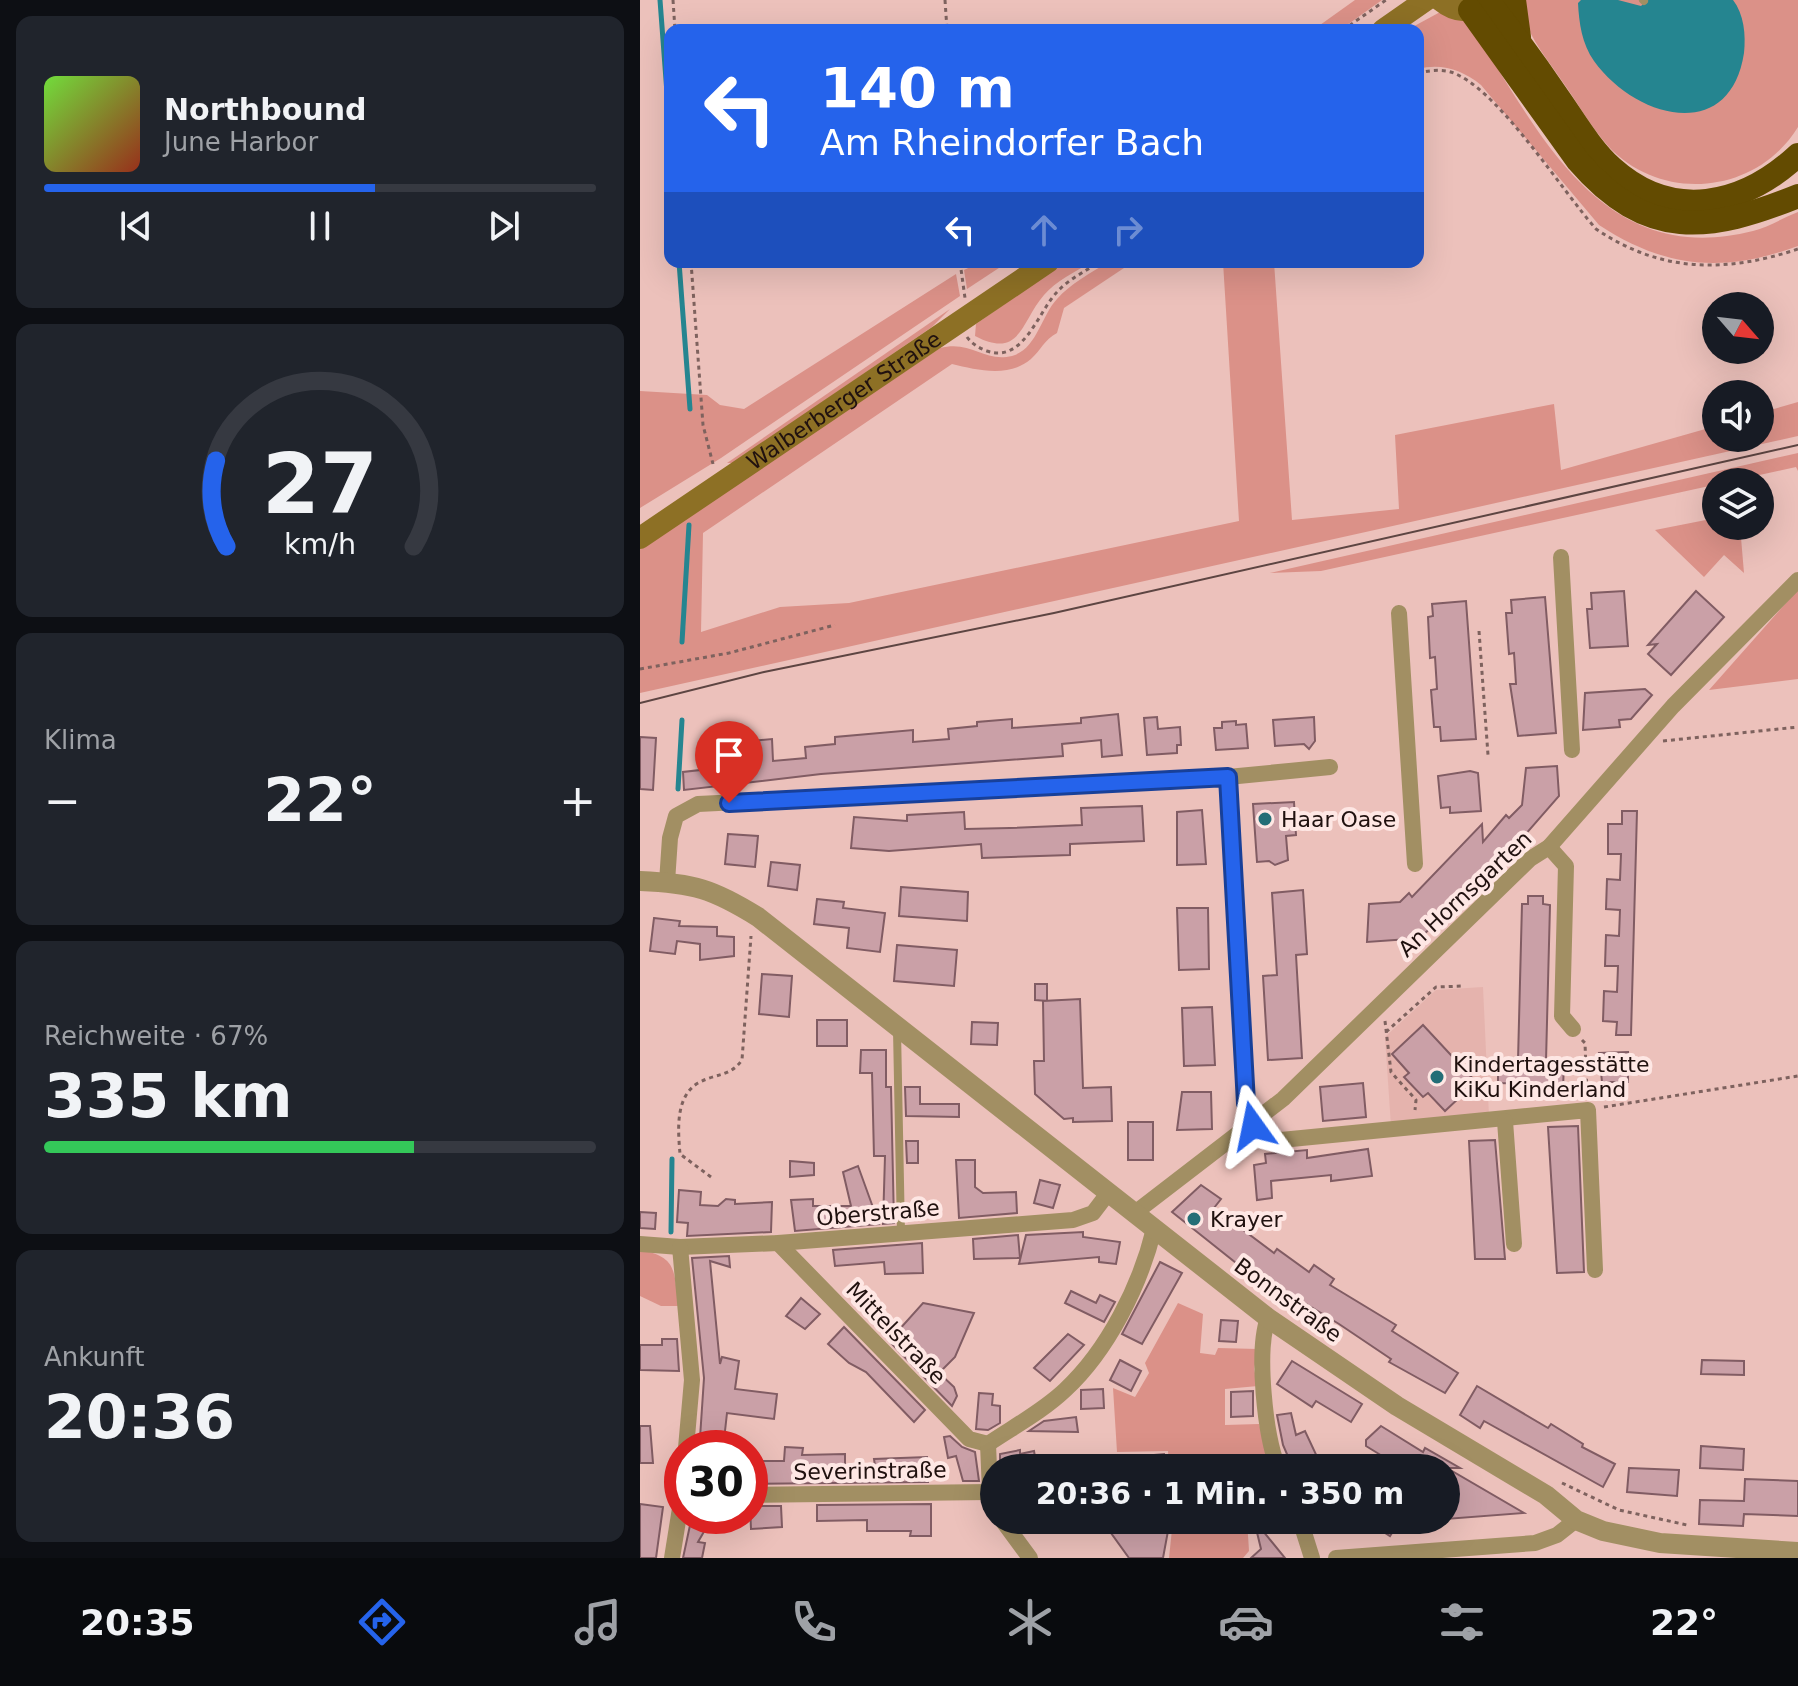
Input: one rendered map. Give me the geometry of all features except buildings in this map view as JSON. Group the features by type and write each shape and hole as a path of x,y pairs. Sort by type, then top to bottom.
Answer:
{"highway":[{"path":"1514,0 1521,44"},
{"path":"1482,4 1521,44 1594,149 1629,181 1655,193 1705,202 1731,198 1754,189 1798,155"},
{"path":"1482,4 1578,161 1597,183 1620,200 1676,222 1705,225 1732,220 1798,196"}],"main road":[{"path":"1392,24 1426,0"},
{"path":"1440,0 1454,9 1482,4"},
{"name":"Walberberger Straße","path":"640,538 1039,268"}],"street":[{"path":"1561,557 1572,750"},
{"name":"An Hornsgarten","path":"1136,1212 1253,1126 1530,859 1549,847 1720,656 1798,580"},
{"path":"1399,613 1415,864"},
{"path":"667,882 670,838 676,816 698,804 1228,777 1330,767"},
{"path":"1228,777 1246,1103 1253,1126 1264,1136 1281,1140 1505,1121 1588,1110 1595,1270"},
{"path":"1549,847 1566,866 1562,1016 1573,1029"},
{"name":"Bonnstraße","path":"640,881 692,884 721,894 758,917 1268,1318 1397,1406 1546,1495 1576,1520 1603,1531 1660,1543 1798,1552"},
{"path":"1505,1121 1514,1244"},
{"name":"Oberstraße","path":"640,1244 680,1247 778,1243 1073,1220 1093,1213 1109,1192"},
{"path":"989,1454 988,1444 1064,1392 1096,1356 1146,1263 1154,1229"},
{"name":"Mittelstraße","path":"778,1243 969,1439 988,1444"},
{"path":"680,1247 692,1380 688,1430"},
{"path":"1268,1318 1262,1348 1273,1454"},
{"name":"Severinstraße","path":"768,1495 980,1496"},
{"path":"1336,1558 1535,1543 1557,1535 1576,1520"},
{"path":"672,1558 676,1534"},
{"path":"1012,1534 1030,1558"},
{"path":"1304,1534 1312,1558"}],"lane":[{"path":"897,1025 901,1233"}],"path":[{"path":"673,0 675,24"},
{"path":"945,0 947,24"},
{"path":"1352,24 1386,0"},
{"path":"691,268 703,425 718,488"},
{"path":"960,268 961,280"},
{"path":"959,324 972,344 990,353 1008,352 1026,338 1060,288 1090,268"},
{"path":"640,669 729,653 835,625"},
{"path":"1479,631 1488,755"},
{"path":"1644,743 1798,727"},
{"path":"711,1177 680,1154 678,1129 682,1101 697,1084 733,1072 742,1060 750,939 758,917"},
{"path":"1386,1032 1436,987 1463,986"},
{"path":"1382,1002 1391,1072 1416,1100 1417,1110 1406,1111"},
{"path":"1573,1029 1585,1043 1588,1110 1798,1076"},
{"path":"1553,1478 1619,1510 1700,1529"}],"shaded area":[{"path":"1355,0 1382,0 1348,24 1321,24"},
{"path":"1521,0 1798,0 1798,127 1780,149 1759,166 1734,178 1708,183 1681,183 1655,177 1630,165 1596,131 1536,43 1526,22"},
{"path":"1442,11 1465,16 1545,142 1576,179 1611,209 1652,229 1698,238 1753,231 1798,212 1798,246 1771,255 1720,263 1672,258 1624,240 1599,225 1481,85 1451,69 1424,68 1424,24 1418,24"},
{"path":"968,268 999,268 967,289 964,270"},
{"path":"1055,268 1081,268 1049,290 1011,340 990,342 975,336 976,324"},
{"path":"1098,268 1124,268 1064,308 1057,333 1022,365 993,371 952,364 703,533 701,632 780,607 849,603 1239,521 1223,268 1274,268 1292,520 1399,509 1395,435 1554,404 1561,470 1702,430 1702,452 1726,452 640,693 640,549 940,348 961,347 993,357 1012,356 1020,352 1033,339 1051,306 1062,294"},
{"path":"956,274 960,296 721,458 640,508 640,391 707,395 720,405 744,409"},
{"path":"950,309 932,327 733,463 727,463"},
{"path":"1798,402 1798,436 1774,441 1774,409"},
{"path":"1798,453 1798,471 1796,467 1774,472 1774,468 1732,468"},
{"path":"1702,475 1702,488 1321,571 1270,573"},
{"path":"1702,521 1702,540 1741,540 1744,573 1724,555 1704,577 1655,530"},
{"path":"1798,589 1798,679 1709,690 1794,594"},
{"name":"Kindertagesstätte KiKu Kinderland","path":"1483,987 1489,1116 1391,1126 1385,1037 1436,990"},
{"path":"640,1250 668,1262 674,1275 679,1306 661,1306 640,1296"},
{"path":"1178,1303 1203,1314 1200,1353 1215,1355 1218,1348 1258,1349 1254,1369 1258,1386 1225,1389 1225,1425 1259,1424 1268,1454 1117,1452 1113,1388 1135,1397 1149,1373 1145,1363"},
{"path":"1172,1534 1248,1534 1249,1551 1243,1558 1169,1558"}],"water":[{"path":"1581,0 1618,0 1641,6 1647,0 1733,0 1742,18 1745,39 1735,82 1721,101 1701,111 1680,113 1656,108 1633,97 1612,81 1590,54 1580,26 1578,3"}],"waterway":[{"path":"660,0 664,53"},
{"path":"679,268 690,409"},
{"path":"682,642 689,525"},
{"path":"678,789 682,720"},
{"path":"671,1232 672,1159"}],"tram line":[{"path":"640,703 764,672 1054,613 1798,445"}],"place":[{"name":"Haar Oase","path":"1265,819"},
{"name":"Kindertagesstätte KiKu Kinderland","path":"1437,1077"},
{"name":"Krayer","path":"1194,1219"}],"route":[{"path":"729,803 1228,777 1246,1103 1253,1126"}]}
